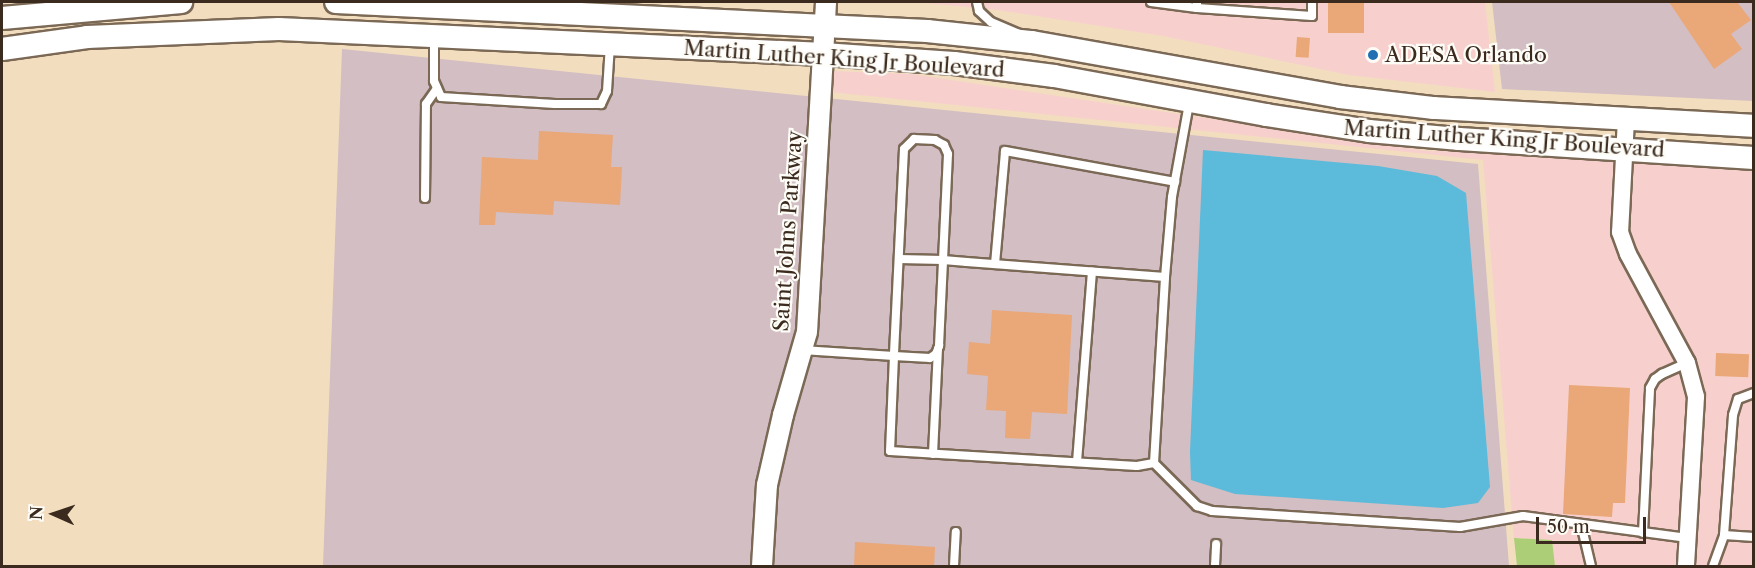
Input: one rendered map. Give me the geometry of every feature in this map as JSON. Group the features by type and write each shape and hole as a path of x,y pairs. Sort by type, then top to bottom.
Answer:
{"main road":[{"path":"2,18 87,8 181,2"},
{"name":"Martin Luther King Jr Boulevard","path":"336,2 927,31 1032,42 1340,97 1434,108 1754,126"},
{"path":"434,36 440,24 451,19 545,22 565,13"},
{"name":"Martin Luther King Jr Boulevard","path":"2,49 87,37 279,29 823,54 954,63 1054,76 1266,115 1369,131 1754,158"},
{"path":"1159,65 1184,99"}],"street":[{"name":"Saint Johns Parkway","path":"762,567 767,485 783,415 807,332 826,2"},
{"path":"1626,119 1620,232 1628,254 1687,363 1696,397 1686,567"}],"lane":[{"path":"977,2 979,11 991,22 1011,28 1032,42"},
{"path":"1150,2 1312,16 1312,2"},
{"path":"434,36 434,81 441,97 601,104 607,91 610,44"},
{"path":"424,198 426,104 437,88"},
{"path":"1184,99 1165,277 1154,463 1197,506 1212,511 1460,527 1523,516 1688,538"},
{"path":"933,454 948,154 944,146 935,140 914,139 904,149 890,451 933,454 1137,466 1154,463"},
{"path":"994,264 1005,151 1175,182"},
{"path":"899,259 943,260 1165,277"},
{"path":"1077,462 1092,272"},
{"path":"802,350 930,358 936,354 939,346"},
{"path":"1643,532 1650,388 1655,379 1662,374 1687,363"},
{"path":"1713,567 1724,536 1733,415 1738,399 1754,393"},
{"path":"1581,524 1591,567"},
{"path":"954,567 956,532"},
{"path":"1724,536 1754,537"},
{"path":"1215,567 1216,544"}],"shaded area":[{"name":"ADESA Orlando","path":"915,2 1485,2 1495,92 1349,75 1163,36 998,10"},
{"path":"1492,2 1753,2 1753,101 1502,89"},
{"path":"342,49 1478,164 1509,566 323,566"},
{"path":"831,71 911,74 1428,151 1505,152 1753,171 1753,566 1555,566 1552,540 1514,538 1483,160 830,92"}],"green space":[{"path":"1514,538 1552,540 1555,566 1517,566"}],"water":[{"path":"1203,150 1378,166 1437,176 1466,193 1490,487 1478,503 1443,508 1235,494 1191,480 1190,452"}],"building":[{"path":"1328,2 1364,2 1364,33 1328,33"},
{"path":"1669,2 1737,2 1751,20 1731,34 1742,49 1714,69"},
{"path":"1297,37 1310,38 1309,58 1296,57"},
{"path":"539,131 613,135 611,167 622,167 620,205 554,201 553,215 496,212 495,225 479,225 482,157 538,160"},
{"path":"992,310 1072,315 1067,414 1032,412 1030,439 1005,438 1006,411 986,410 988,376 967,374 969,342 990,344"},
{"path":"1716,353 1749,354 1748,377 1715,376"},
{"path":"1569,385 1630,388 1625,503 1613,503 1612,517 1563,514"},
{"path":"855,542 935,547 934,567 854,567"}],"place":[{"name":"ADESA Orlando","path":"1373,55"}]}
